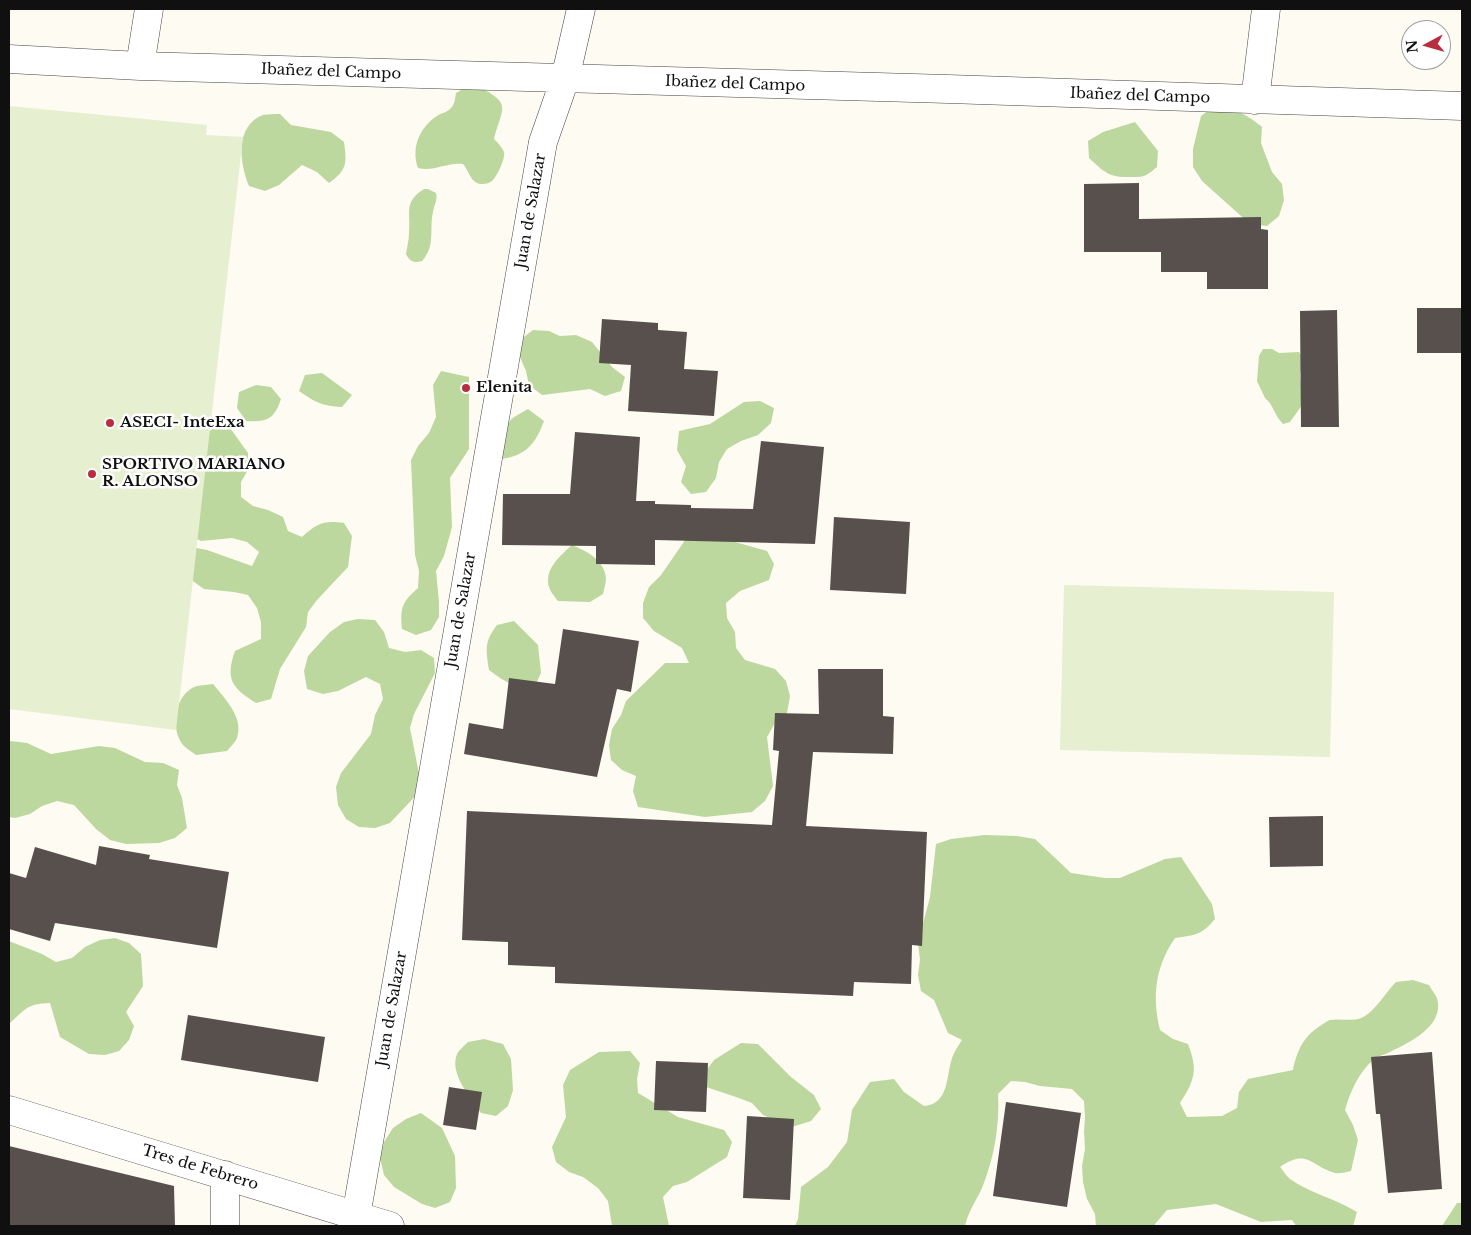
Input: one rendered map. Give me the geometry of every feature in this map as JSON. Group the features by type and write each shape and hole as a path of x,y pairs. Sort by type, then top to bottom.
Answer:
{"street":[{"path":"140,66 149,9"},
{"name":"Juan de Salazar","path":"356,1216 543,142 565,79 581,9"},
{"path":"1255,100 1266,9"},
{"name":"Ibañez del Campo","path":"9,59 140,66 1462,106"},
{"name":"Tres de Febrero","path":"9,1110 390,1226"},
{"path":"225,1175 226,1226"}],"green space":[{"path":"479,87 497,98 502,108 494,139 502,148 504,158 494,179 487,183 477,183 463,164 451,164 430,169 418,168 415,153 416,146 425,126 451,108 456,93 463,89"},
{"name":"ASECI- InteExa","path":"9,106 207,125 206,135 243,137 176,730 9,709"},
{"path":"1213,107 1239,112 1262,127 1261,143 1272,172 1282,184 1284,200 1279,216 1267,226 1250,224 1202,181 1193,167 1193,149 1201,116"},
{"path":"280,114 291,125 331,132 344,142 344,166 339,174 329,183 317,172 302,165 279,185 265,191 249,186 243,167 243,136 254,120 263,115"},
{"path":"1135,122 1158,151 1157,167 1147,175 1122,177 1111,175 1089,158 1088,141 1103,132"},
{"path":"424,189 436,193 431,243 422,261 414,262 406,254 409,236 409,208 413,199"},
{"path":"533,330 549,331 560,336 576,335 592,342 612,367 625,377 621,391 605,396 590,389 542,395 529,385 526,371 519,355 520,340"},
{"path":"1263,349 1272,349 1279,353 1299,352 1303,359 1300,375 1303,401 1290,422 1283,424 1278,418 1257,381 1259,356"},
{"path":"441,371 469,377 469,449 450,478 452,527 444,556 436,571 439,617 431,630 416,635 402,629 401,622 405,602 418,588 419,571 415,555 411,460 418,446 429,433 436,417 433,385"},
{"path":"322,373 352,395 342,407 319,403 299,391 305,375"},
{"path":"256,385 271,387 281,399 276,411 269,418 259,421 246,421 237,408 239,392"},
{"path":"760,401 774,408 771,423 758,435 741,441 727,449 719,462 716,478 706,492 691,494 681,482 686,466 677,450 679,431 710,424 744,402"},
{"path":"528,409 544,421 537,436 529,447 517,455 501,459 500,430 514,417"},
{"path":"214,428 230,428 248,453 249,468 241,482 241,497 253,506 283,517 288,531 302,537 312,528 326,522 344,523 352,536 348,567 308,612 306,627 280,669 271,699 256,703 236,687 231,676 231,669 235,651 261,639 261,622 257,608 248,595 204,589 190,579 191,547 207,550 252,566 259,552 247,542 232,538 201,541 188,534 201,437"},
{"path":"688,536 735,542 767,551 774,564 769,580 740,591 726,603 727,618 735,632 736,648 745,660 775,669 786,681 790,696 787,713 775,723 767,737 773,786 765,801 752,812 705,817 638,807 633,791 636,776 622,770 611,760 609,745 612,729 621,715 626,701 665,663 689,663 682,648 654,631 643,618 643,603 649,587 661,575"},
{"path":"572,545 594,557 605,571 606,580 603,594 590,602 558,601 549,587 549,574 554,563"},
{"path":"1064,585 1334,592 1330,757 1060,750"},
{"path":"358,619 375,620 384,632 389,648 405,652 421,650 434,658 435,673 414,714 410,728 422,789 390,823 375,828 359,827 346,819 338,805 336,787 341,773 371,734 375,715 383,699 380,684 366,677 338,691 323,694 307,689 304,671 308,656 330,632 344,622"},
{"path":"514,621 538,645 541,673 535,686 521,686 510,683 489,670 487,646 490,636 497,625"},
{"path":"213,684 228,702 236,716 238,723 237,738 227,751 196,755 184,746 179,739 176,722 179,703 190,690 197,686"},
{"path":"9,742 27,743 51,754 99,746 115,748 145,762 163,763 179,770 177,785 182,798 187,828 175,838 159,843 126,844 110,840 96,829 74,805 57,801 42,806 30,814 15,818 9,817"},
{"path":"985,835 1017,836 1035,839 1071,873 1105,878 1120,878 1165,859 1181,857 1212,904 1215,919 1198,933 1175,938 1163,960 1157,982 1156,1006 1160,1030 1173,1039 1188,1044 1193,1061 1192,1081 1180,1103 1187,1117 1222,1116 1237,1108 1239,1092 1248,1079 1293,1070 1302,1045 1314,1030 1330,1020 1354,1020 1361,1018 1375,1007 1396,982 1413,980 1429,985 1437,998 1438,1008 1436,1017 1431,1025 1416,1038 1375,1059 1363,1071 1352,1090 1345,1110 1358,1140 1351,1171 1335,1173 1303,1159 1297,1159 1280,1167 1289,1178 1298,1184 1357,1212 1353,1226 1296,1226 1292,1220 1261,1222 1216,1204 1167,1210 1155,1226 1096,1226 1095,1214 1087,1199 1083,1182 1082,1166 1085,1149 1084,1101 1072,1089 1011,1081 998,1094 997,1129 993,1153 982,1188 970,1211 965,1226 795,1226 798,1219 801,1187 828,1167 847,1142 852,1110 870,1082 894,1079 904,1092 924,1106 932,1104 942,1095 952,1058 962,1040 948,1033 934,1000 921,991 918,975 920,960 918,942 930,897 936,844 951,839"},
{"path":"115,938 129,943 141,954 143,986 126,1012 134,1026 129,1040 119,1051 105,1055 89,1054 60,1037 50,1003 31,1006 9,1024 9,941 42,954 56,962 72,958 85,947 100,940"},
{"path":"484,1039 503,1044 511,1059 513,1090 508,1106 496,1116 481,1113 462,1085 456,1070 455,1062 457,1054 461,1049 468,1042"},
{"path":"741,1043 758,1044 791,1077 814,1095 821,1109 811,1121 795,1126 779,1123 763,1115 752,1103 706,1087 705,1072 714,1060"},
{"path":"630,1051 640,1063 637,1079 638,1093 678,1117 724,1130 732,1142 727,1157 687,1182 673,1186 663,1197 669,1226 612,1226 608,1201 598,1188 583,1177 569,1172 556,1162 552,1147 566,1117 563,1085 570,1070 599,1052"},
{"path":"421,1113 442,1128 455,1156 456,1188 450,1202 435,1208 422,1204 394,1187 384,1175 380,1158 384,1142 393,1128 406,1119"},
{"path":"1457,1203 1462,1203 1462,1226 1442,1226"}],"building":[{"path":"1139,183 1139,219 1261,217 1261,229 1268,230 1268,289 1207,289 1207,272 1161,272 1161,252 1084,252 1084,184"},
{"path":"1417,308 1462,308 1462,353 1417,353"},
{"path":"1337,310 1339,427 1301,427 1300,311"},
{"path":"602,319 658,323 658,330 687,332 684,369 718,371 714,416 628,411 631,365 599,363"},
{"path":"575,432 640,437 636,501 655,501 655,504 691,505 691,508 753,509 761,441 824,447 815,544 655,540 655,565 596,564 596,546 502,545 503,494 570,494"},
{"path":"834,517 910,522 906,594 830,590"},
{"path":"563,629 639,641 631,692 617,689 597,777 464,754 469,723 503,729 509,678 555,684"},
{"path":"818,669 883,669 883,716 894,717 893,754 813,752 806,826 927,832 922,946 912,945 911,984 854,982 853,996 555,983 555,967 508,965 508,942 462,940 467,811 772,825 779,751 773,750 775,713 819,714"},
{"path":"1323,816 1323,866 1270,867 1269,817"},
{"path":"99,846 150,855 149,859 229,872 217,948 55,923 50,941 9,929 9,873 26,878 35,847 96,865"},
{"path":"188,1015 325,1037 318,1082 181,1060"},
{"path":"1432,1052 1442,1189 1388,1193 1380,1114 1376,1114 1371,1057"},
{"path":"656,1061 708,1063 706,1112 654,1110"},
{"path":"449,1087 482,1092 476,1130 443,1125"},
{"path":"1006,1102 1081,1113 1067,1207 993,1196"},
{"path":"747,1116 794,1119 790,1200 743,1198"},
{"path":"9,1146 174,1186 175,1226 9,1226"}],"place":[{"name":"Elenita","path":"466,388"},
{"name":"ASECI- InteExa","path":"110,423"},
{"name":"SPORTIVO MARIANO R. ALONSO","path":"92,474"}]}
